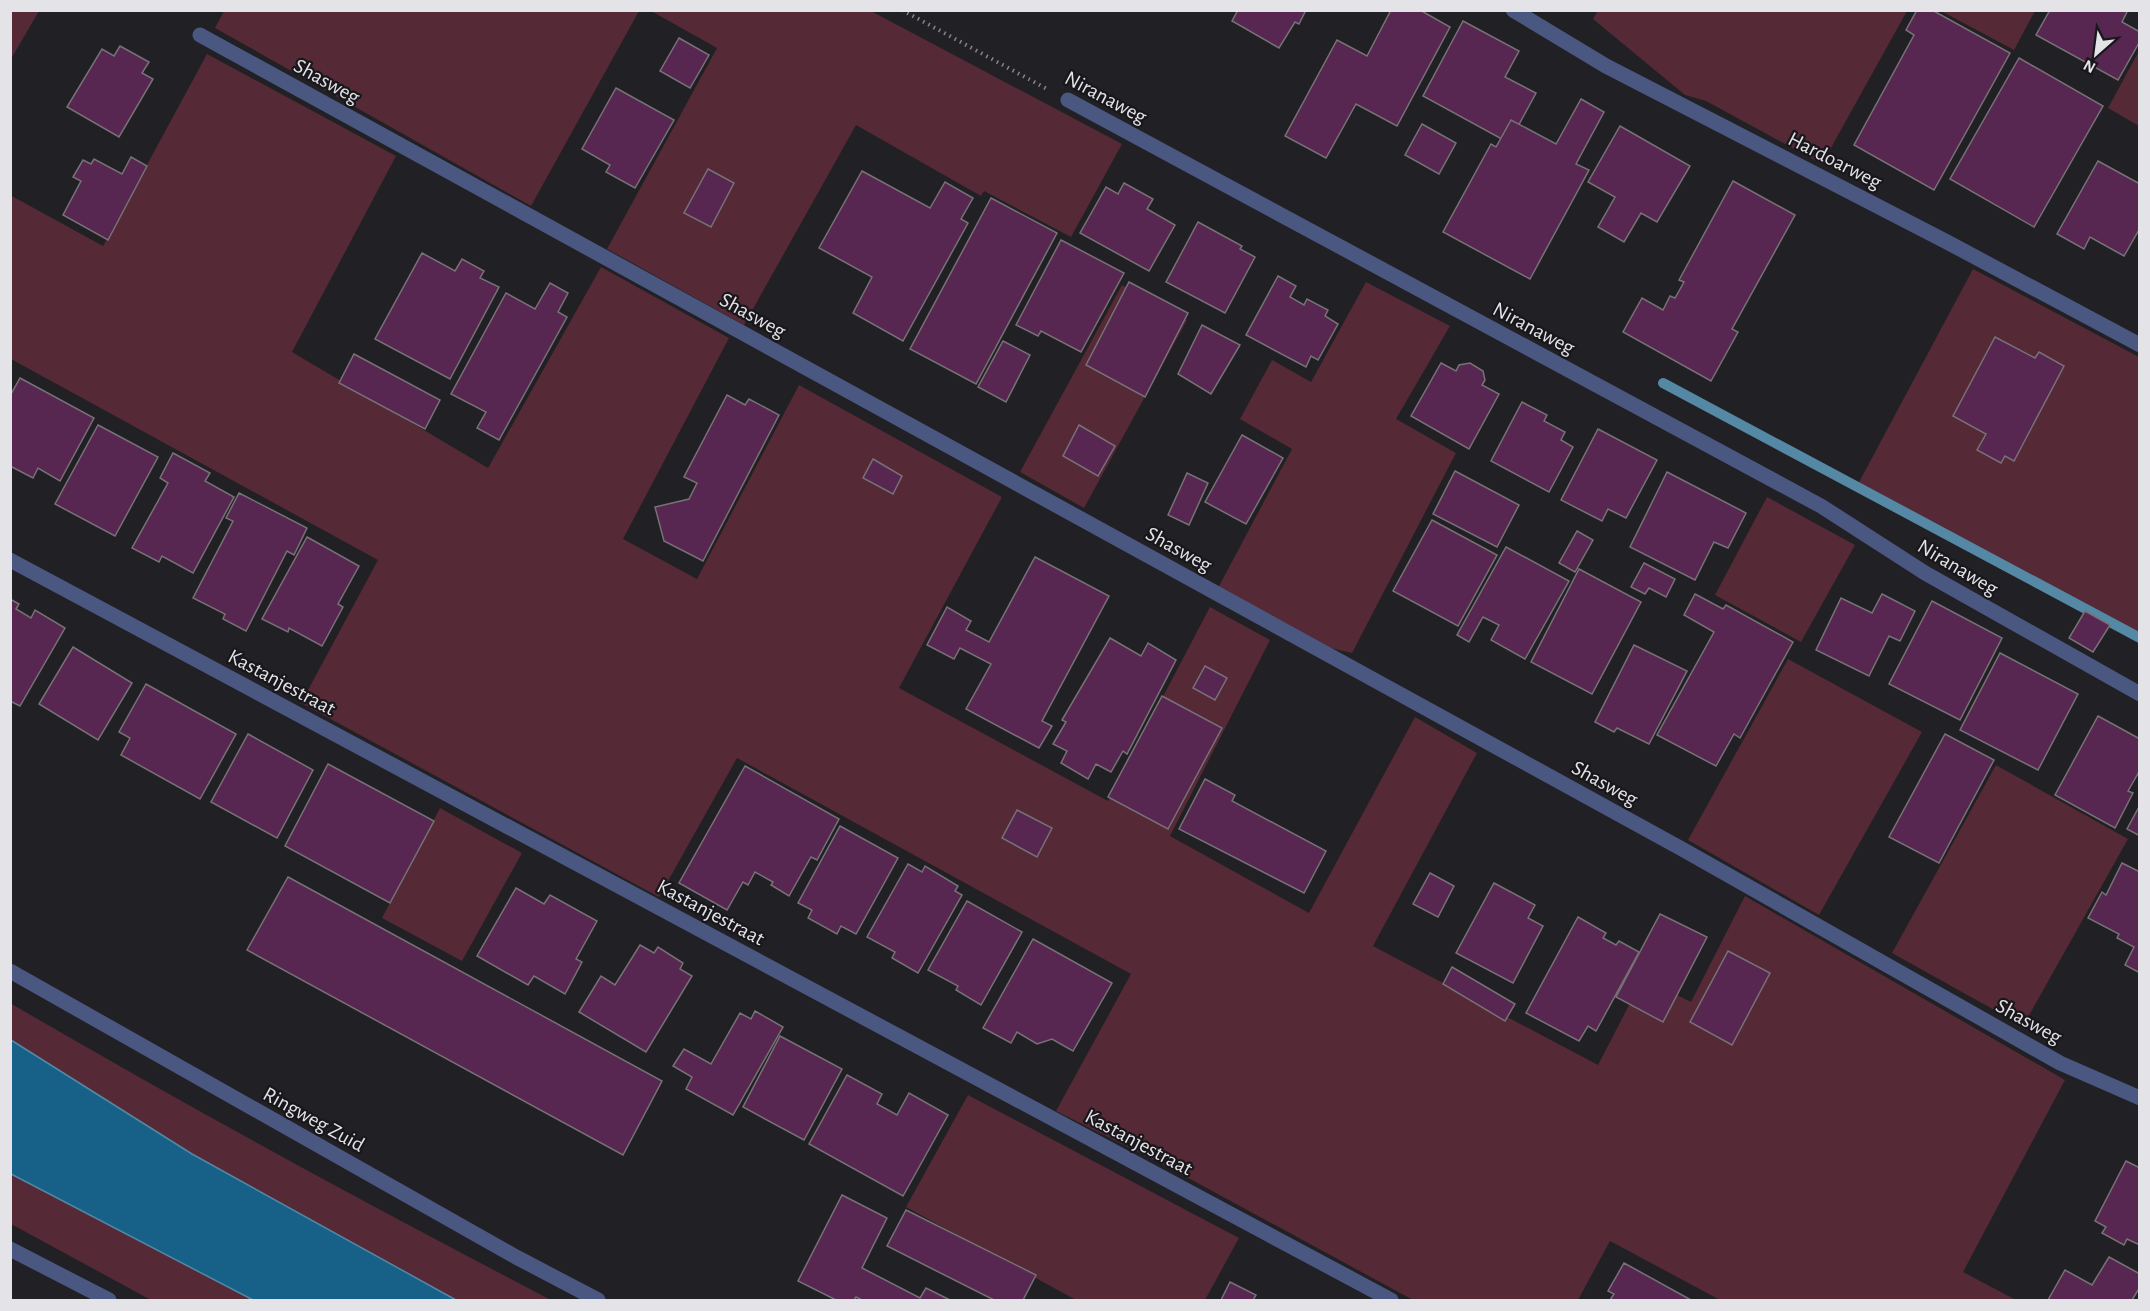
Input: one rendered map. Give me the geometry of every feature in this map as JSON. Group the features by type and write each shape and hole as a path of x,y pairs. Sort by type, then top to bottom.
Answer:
{"street":[{"name":"Hardoarweg","path":"1514,10 1606,66 1947,242 2139,345"},
{"name":"Shasweg","path":"200,35 1682,849 2060,1063 2139,1098"},
{"name":"Niranaweg","path":"1068,100 1821,506 1924,573 2139,694"},
{"name":"Kastanjestraat","path":"10,560 1391,1300"},
{"name":"Ringweg Zuid","path":"10,971 516,1257 598,1300"},
{"path":"10,1249 109,1300"}],"path":[{"name":"Niranaweg","path":"902,10 1068,100"}],"shaded area":[{"path":"224,10 639,11 531,206 215,28"},
{"path":"1598,10 1907,11 1822,164 1706,101 1685,95 1593,19"},
{"path":"10,11 39,11 11,59"},
{"path":"651,11 871,11 1122,144 1071,237 984,191 981,196 856,125 744,325 607,249 717,48"},
{"path":"1941,11 2035,11 2014,50"},
{"path":"2139,51 2139,126 2108,108"},
{"path":"207,54 396,156 292,352 488,468 601,267 729,338 623,539 697,579 799,385 1002,497 899,688 1108,801 1210,607 1270,640 1170,836 1309,913 1415,717 1477,753 1373,946 1598,1065 1643,978 1691,1002 1745,896 2065,1080 1963,1272 2016,1300 1720,1300 1610,1241 1578,1300 1413,1300 1168,1167 1056,1111 1131,974 737,758 659,897 301,703 378,560 11,359 10,195 103,246"},
{"path":"1973,269 2139,357 2139,638 1857,486"},
{"path":"1366,282 1450,326 1396,419 1456,453 1352,653 1326,647 1218,588 1292,449 1240,419 1272,360 1311,382"},
{"path":"1122,285 1187,320 1084,508 1020,472"},
{"path":"1767,497 1855,545 1801,642 1715,595"},
{"path":"1788,659 1922,732 1819,915 1688,840"},
{"path":"1996,765 2128,839 2023,1026 1892,953"},
{"path":"440,808 522,853 462,961 382,918"},
{"path":"10,1003 279,1155 551,1300 456,1300 449,1297 192,1154 11,1040"},
{"path":"968,1095 1239,1238 1205,1300 1076,1300 906,1207"},
{"path":"10,1174 253,1300 151,1300 11,1224"}],"water":[{"path":"11,1040 192,1154 456,1300 253,1300 11,1174"}],"building":[{"path":"1238,10 1306,10 1299,24 1295,22 1279,48 1232,21"},
{"path":"1391,10 1420,10 1450,27 1397,126 1356,104 1326,158 1285,136 1337,40 1367,56"},
{"path":"1917,10 1932,10 2010,53 1934,190 1854,145 1914,35 1906,30"},
{"path":"2050,10 2128,10 2122,22 2140,32 2140,41 2118,80 2036,35"},
{"path":"1463,21 1519,51 1505,77 1536,93 1509,143 1423,96"},
{"path":"679,38 709,55 690,88 660,71"},
{"path":"120,46 149,62 142,73 153,79 119,137 67,107 102,49 114,56"},
{"path":"2019,58 2103,106 2034,227 1950,179"},
{"path":"616,88 674,120 635,188 606,172 610,165 582,149"},
{"path":"1581,99 1604,112 1576,164 1589,170 1530,279 1443,232 1491,144 1496,147 1511,120 1556,144"},
{"path":"1422,124 1456,143 1439,174 1405,155"},
{"path":"1620,126 1690,166 1657,222 1641,213 1624,242 1598,227 1615,197 1588,182"},
{"path":"131,157 147,166 108,240 63,215 81,181 73,177 83,160 91,164 94,159 122,174"},
{"path":"2098,161 2140,184 2140,228 2124,256 2090,237 2084,249 2057,234"},
{"path":"708,169 734,183 711,227 684,213"},
{"path":"862,171 930,208 945,182 973,198 961,219 968,223 903,341 853,313 872,277 819,248"},
{"path":"1733,181 1795,215 1732,329 1738,332 1711,381 1623,332 1642,298 1663,310 1670,296 1675,298 1684,282 1679,280"},
{"path":"1124,183 1153,199 1147,209 1175,225 1149,271 1080,233 1106,187 1118,194"},
{"path":"991,198 1057,233 976,384 910,349"},
{"path":"1198,222 1242,246 1240,249 1255,257 1225,313 1166,282"},
{"path":"1061,240 1124,273 1081,352 1041,331 1038,336 1016,325"},
{"path":"422,253 455,271 462,259 484,271 480,278 499,287 450,379 375,339"},
{"path":"1278,276 1296,286 1290,297 1304,305 1307,299 1328,310 1325,316 1338,324 1318,360 1311,356 1306,367 1246,335"},
{"path":"1129,282 1188,313 1145,397 1086,365"},
{"path":"550,283 568,293 558,312 567,317 499,440 477,428 486,412 451,394 506,293 535,309"},
{"path":"1202,325 1240,345 1211,394 1178,374"},
{"path":"1995,337 2035,358 2039,352 2064,366 2014,461 2005,456 2001,463 1977,450 1986,434 1953,416"},
{"path":"1003,341 1030,355 1006,402 978,387"},
{"path":"354,354 440,400 425,429 339,383"},
{"path":"1441,363 1456,371 1459,365 1470,363 1483,371 1485,380 1482,385 1499,394 1469,449 1411,416"},
{"path":"20,378 94,418 60,481 38,468 33,478 10,466 10,396"},
{"path":"727,395 745,405 749,399 779,415 703,561 664,541 655,507 689,499 697,483 684,477"},
{"path":"1522,402 1547,415 1544,421 1565,432 1561,440 1573,447 1549,492 1491,461"},
{"path":"98,425 158,457 115,536 55,504"},
{"path":"1079,425 1115,446 1098,476 1063,456"},
{"path":"1598,429 1657,460 1626,518 1608,509 1602,521 1561,500"},
{"path":"1242,435 1283,458 1246,524 1205,502"},
{"path":"173,453 210,473 205,481 234,497 193,573 162,556 159,562 132,548 168,483 160,478"},
{"path":"873,459 902,476 893,494 863,478"},
{"path":"1455,471 1519,505 1497,547 1433,514"},
{"path":"1667,472 1746,513 1728,548 1714,542 1695,580 1630,547"},
{"path":"1187,473 1208,483 1189,525 1168,515"},
{"path":"239,493 307,528 294,555 287,551 246,631 223,619 225,614 193,598 233,521 226,518"},
{"path":"1432,520 1497,555 1458,626 1393,591"},
{"path":"1577,531 1593,540 1575,572 1559,563"},
{"path":"307,537 359,566 338,604 343,607 322,646 289,628 288,632 262,619"},
{"path":"1506,547 1569,581 1525,659 1491,640 1499,625 1483,617 1469,642 1457,635"},
{"path":"1035,557 1109,596 1042,721 1052,726 1039,748 966,709 991,664 960,648 954,659 927,645 947,607 971,621 966,630 989,642"},
{"path":"1644,563 1675,579 1666,597 1649,588 1645,594 1631,587"},
{"path":"1579,569 1641,602 1592,694 1531,662"},
{"path":"1695,594 1723,609 1726,605 1793,642 1740,738 1734,734 1716,766 1657,735 1714,632 1684,615"},
{"path":"1882,594 1915,611 1900,641 1889,636 1869,676 1816,650 1841,598 1872,613"},
{"path":"10,599 19,604 16,609 31,618 35,610 65,628 20,706 10,701"},
{"path":"1932,601 2002,638 1960,720 1889,684"},
{"path":"2085,611 2110,625 2093,652 2069,638"},
{"path":"1110,638 1141,656 1148,643 1176,660 1127,754 1123,751 1111,772 1096,764 1088,779 1061,763 1067,751 1053,744 1066,722 1062,720"},
{"path":"1634,645 1687,671 1649,744 1617,728 1614,732 1595,722"},
{"path":"73,647 132,683 98,740 39,704"},
{"path":"2000,653 2078,694 2038,770 1960,730"},
{"path":"1205,666 1227,678 1215,700 1193,688"},
{"path":"146,684 236,734 200,799 121,755 130,738 119,732"},
{"path":"1162,696 1222,728 1168,829 1108,797"},
{"path":"2098,716 2140,739 2140,770 2128,791 2133,793 2115,828 2055,795"},
{"path":"248,734 313,770 277,838 211,802"},
{"path":"1945,734 1994,760 1939,863 1889,837"},
{"path":"328,764 434,821 390,903 285,846"},
{"path":"745,766 839,819 817,860 811,857 789,896 771,885 773,882 755,872 748,885 743,882 727,910 679,883"},
{"path":"1205,779 1235,795 1232,801 1326,851 1304,893 1179,829"},
{"path":"2140,805 2140,836 2127,829"},
{"path":"1017,810 1052,828 1037,857 1002,838"},
{"path":"840,826 898,858 856,934 841,926 837,934 808,918 812,910 798,903"},
{"path":"2122,863 2140,872 2140,973 2125,965 2134,947 2117,938 2119,934 2088,918 2102,892 2106,895"},
{"path":"908,864 922,872 925,866 958,886 955,891 962,895 918,973 892,958 895,952 867,937"},
{"path":"1430,873 1454,886 1438,917 1413,904"},
{"path":"288,877 662,1081 623,1155 247,950"},
{"path":"1494,883 1535,905 1528,918 1543,926 1513,983 1456,953"},
{"path":"516,888 544,904 550,895 597,921 576,959 582,962 565,994 534,976 528,985 477,956"},
{"path":"967,901 1022,932 981,1005 956,990 958,986 928,970"},
{"path":"1660,914 1707,937 1663,1022 1616,997"},
{"path":"1578,917 1606,933 1603,938 1616,945 1619,941 1639,952 1596,1031 1588,1026 1579,1041 1526,1013"},
{"path":"1033,939 1112,983 1073,1051 1052,1039 1037,1044 1017,1032 1011,1043 983,1028"},
{"path":"640,945 654,953 658,947 683,963 680,969 692,976 646,1052 579,1012 601,976 615,985"},
{"path":"1728,951 1770,973 1732,1045 1690,1022"},
{"path":"1452,967 1515,1004 1505,1021 1443,984"},
{"path":"755,1011 783,1027 733,1115 686,1089 692,1077 673,1066 684,1049 711,1064 740,1013 751,1019"},
{"path":"780,1036 842,1069 804,1140 743,1107"},
{"path":"847,1075 882,1094 877,1104 897,1115 909,1093 948,1115 903,1196 809,1144"},
{"path":"2126,1161 2140,1168 2140,1245 2127,1239 2124,1245 2102,1233 2106,1227 2095,1221"},
{"path":"842,1195 887,1218 862,1268 920,1298 926,1288 950,1300 862,1300 856,1297 854,1300 836,1300 798,1281"},
{"path":"906,1210 1036,1275 1023,1300 994,1300 887,1246"},
{"path":"2109,1257 2140,1274 2140,1287 2132,1300 2048,1300 2065,1270 2092,1285"},
{"path":"1624,1263 1691,1300 1610,1300 1614,1294 1608,1291"},
{"path":"1230,1282 1256,1295 1253,1300 1221,1300"}],"waterway":[{"path":"1663,383 2140,638"}]}
